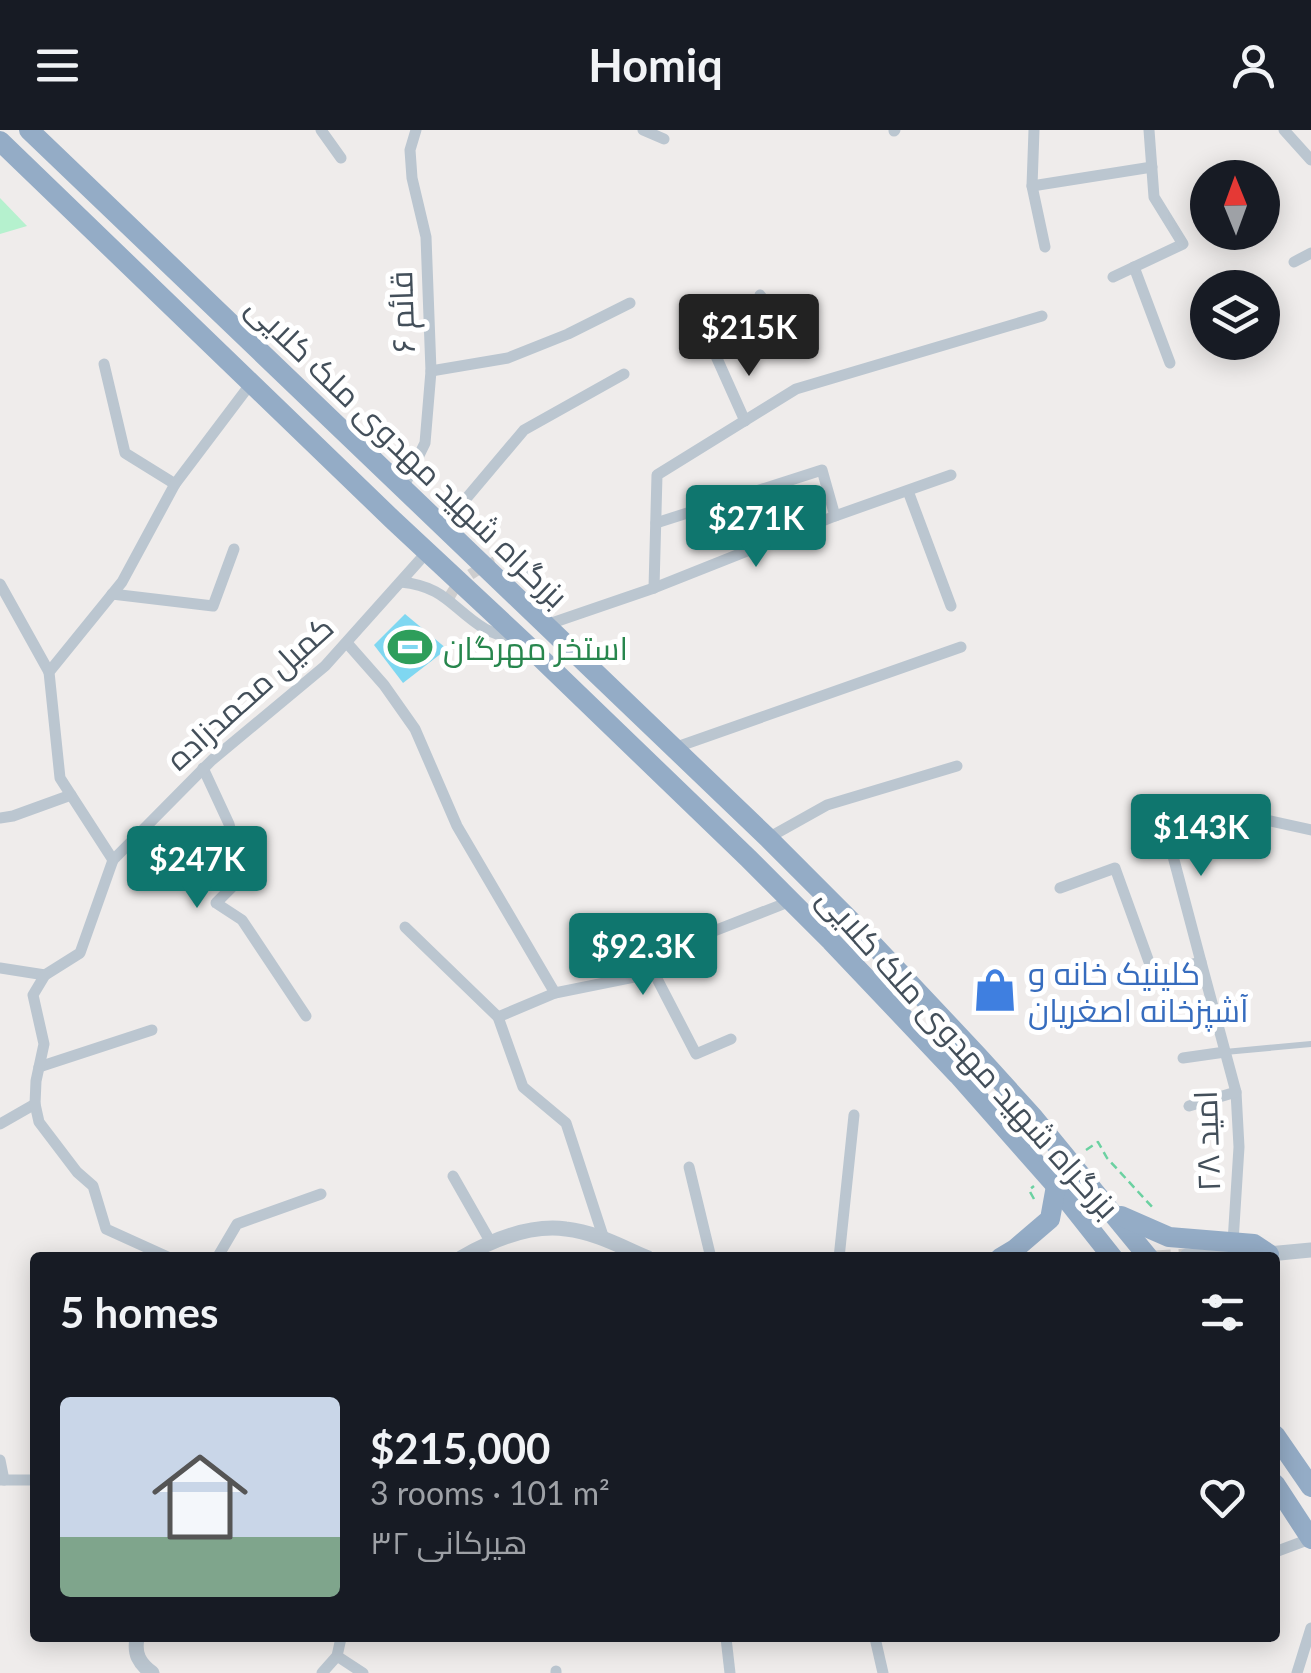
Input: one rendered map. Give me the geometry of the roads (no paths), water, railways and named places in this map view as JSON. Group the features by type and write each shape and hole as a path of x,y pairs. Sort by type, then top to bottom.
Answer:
{"highway":[{"name":"بزرگراه شهید مهدوی ملک کلایی","path":"29,130 768,838 978,1056 1145,1252"},
{"name":"بزرگراه شهید مهدوی ملک کلایی","path":"0,141 791,901 946,1062 1056,1186 1108,1252"},
{"path":"1010,1252 1050,1219 1056,1186"},
{"path":"1115,1214 1180,1247 1233,1242 1254,1244 1262,1252"},
{"path":"1280,1441 1311,1487"},
{"path":"1280,1492 1311,1539"}],"street":[{"path":"321,130 341,158"},
{"name":"قائم ۶","path":"403,488 424,444 431,371 426,237 412,178 410,150 416,130"},
{"path":"643,130 664,138"},
{"path":"1034,130 1032,186 1044,247"},
{"path":"1113,276 1183,244 1154,197 1150,130"},
{"path":"1284,130 1311,160"},
{"path":"1032,186 1152,166"},
{"path":"1294,262 1311,253"},
{"path":"1134,267 1170,363"},
{"path":"745,421 715,354 780,321 760,295"},
{"path":"431,371 508,358 630,303"},
{"path":"654,588 657,475 796,389 1042,316"},
{"path":"104,364 124,453 175,484"},
{"path":"443,526 524,430 624,374"},
{"path":"49,672 122,582 175,484 252,382"},
{"path":"656,523 822,470 835,516"},
{"path":"505,559 522,569 540,597 546,625 950,475"},
{"path":"908,491 952,606"},
{"path":"112,594 213,606 234,548"},
{"name":"کمیل محمدزاده","path":"45,975 80,953 113,860 203,768 325,666 427,552"},
{"path":"401,582 434,590 490,631 525,643"},
{"path":"0,584 49,672 60,778 113,860"},
{"path":"347,643 415,729 457,826 555,994"},
{"path":"674,748 961,647"},
{"path":"768,838 828,806 957,766"},
{"path":"203,768 228,824 242,877 216,903 242,920 306,1016"},
{"path":"0,818 71,796"},
{"name":"امید ۲۸","path":"1160,807 1236,1092 1239,1147 1233,1242"},
{"path":"1266,820 1311,830"},
{"path":"1060,888 1115,868 1153,973 1201,962"},
{"path":"655,954 791,901"},
{"path":"404,927 498,1017 523,1087 566,1123 604,1239"},
{"path":"0,968 45,975 33,995 44,1044 36,1104 38,1122 77,1172 93,1186 106,1229 157,1252"},
{"path":"498,1017 555,994 654,973 696,1054 732,1039"},
{"path":"39,1068 152,1030"},
{"path":"1184,1058 1225,1052"},
{"path":"1189,1106 1236,1092"},
{"path":"0,1124 36,1104"},
{"path":"840,1252 854,1115"},
{"path":"689,1168 710,1252"},
{"path":"453,1176 490,1241"},
{"path":"221,1252 237,1224 322,1194"},
{"path":"471,1252 490,1241 531,1230 565,1228 634,1252"},
{"path":"1180,1247 1228,1252"},
{"path":"1280,1254 1311,1250"},
{"path":"0,1460 2,1480 30,1480"},
{"path":"1280,1550 1311,1539"},
{"path":"1298,1673 1311,1628"},
{"path":"136,1642 140,1664 152,1673"},
{"path":"322,1673 337,1656 340,1642"},
{"path":"726,1642 730,1673"},
{"path":"877,1642 883,1673"},
{"path":"337,1656 364,1673"}],"lane":[{"path":"1225,1052 1311,1044"}],"water":[{"name":"استخر مهرگان","path":"405,614 447,649 403,683 374,645"}],"tunnel":[{"path":"449,599 472,573 505,559"}],"place":[{"name":"استخر مهرگان","path":"410,647"},
{"name":"کلینیک خانه و آشپزخانه اصغریان","path":"995,990"}]}
